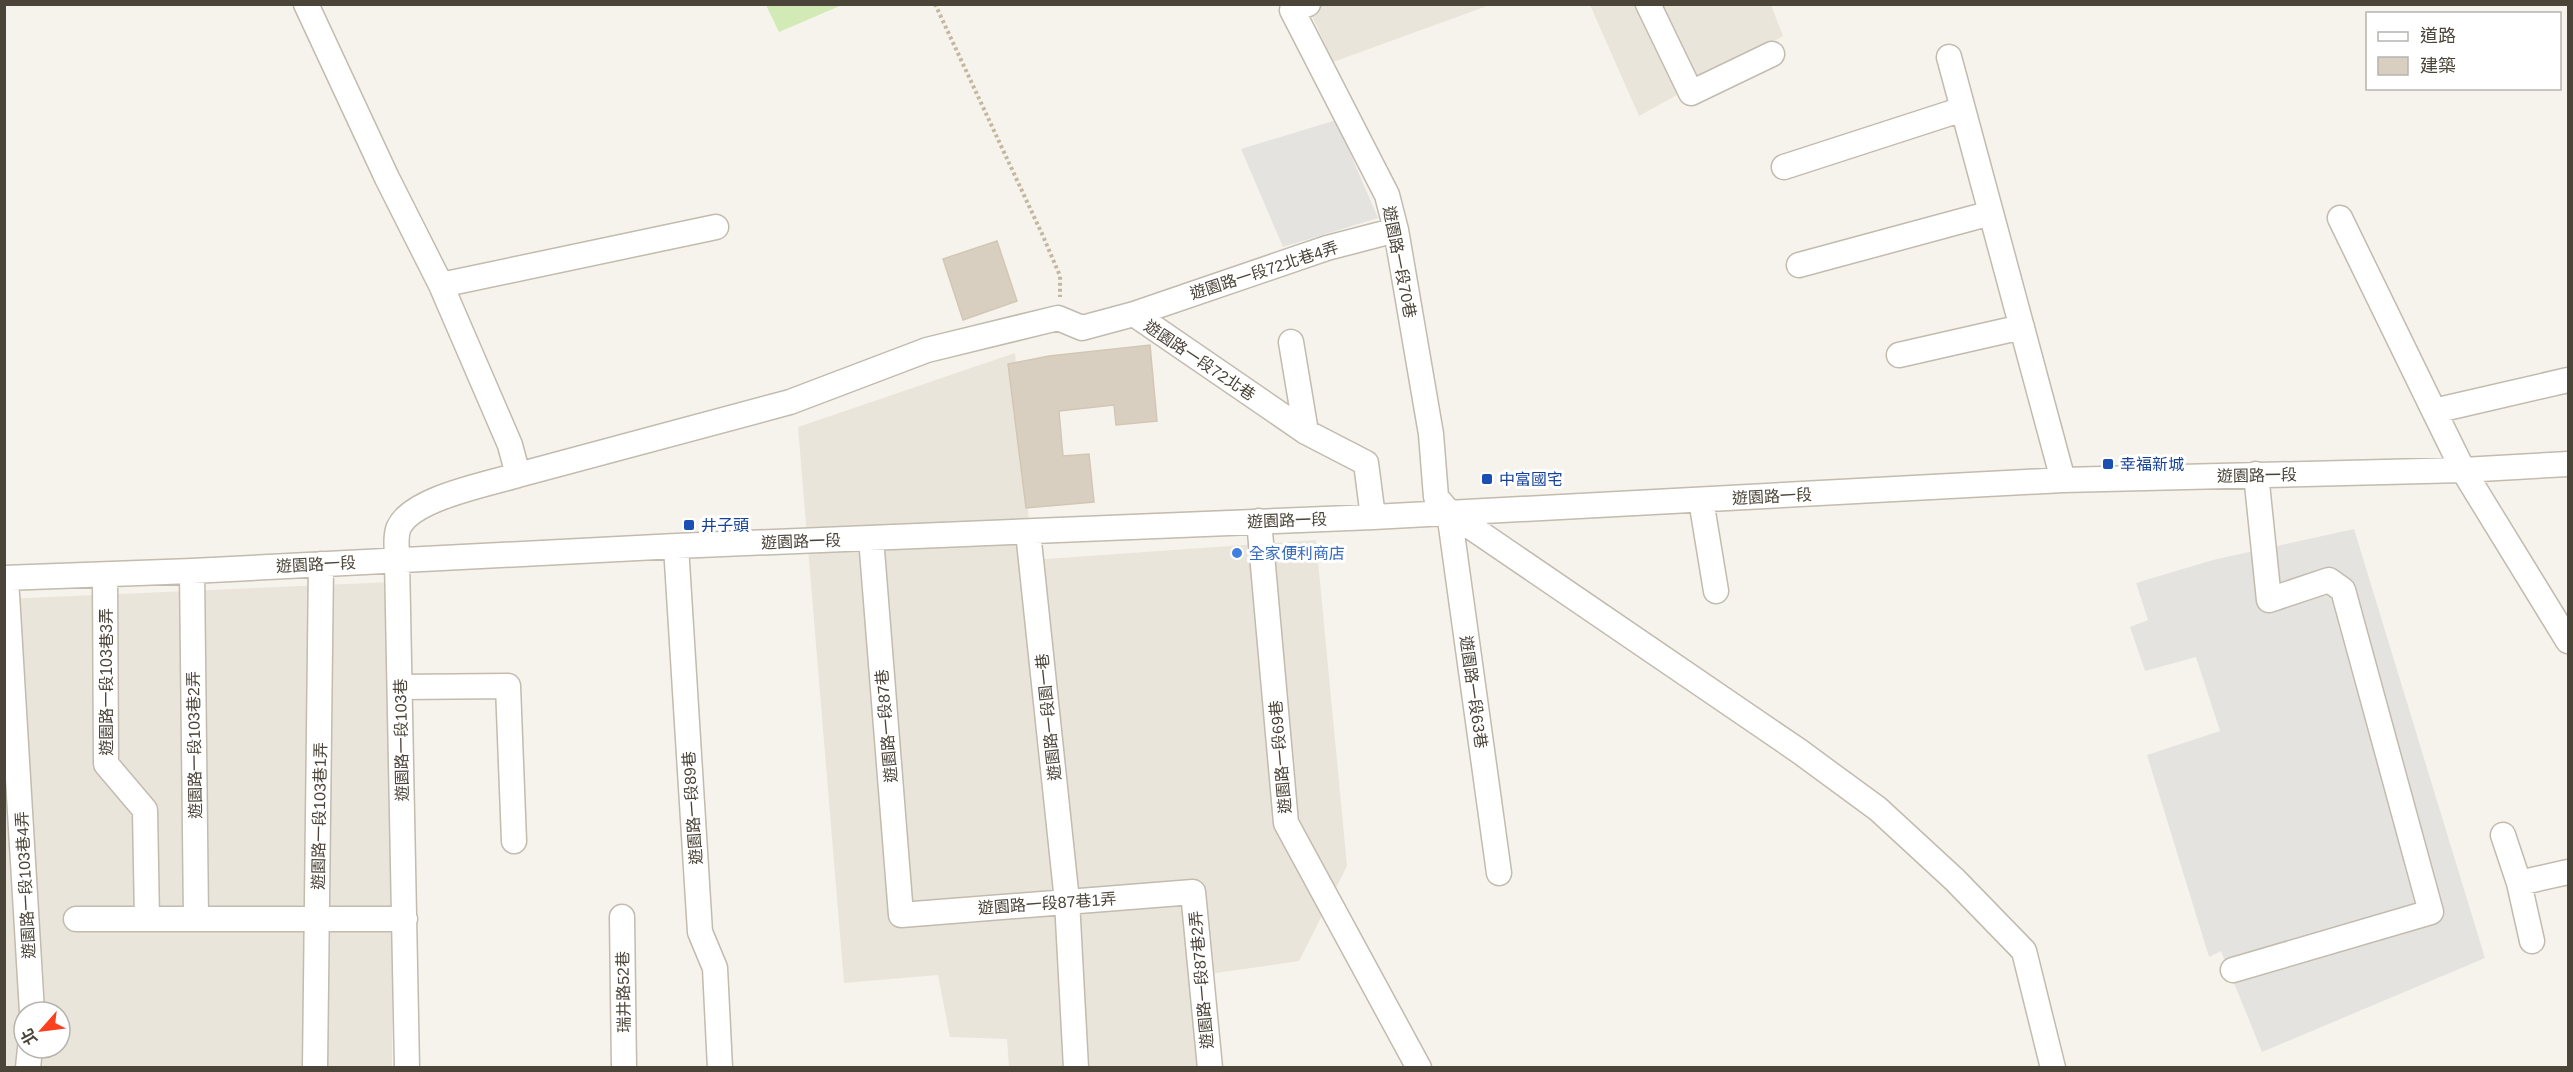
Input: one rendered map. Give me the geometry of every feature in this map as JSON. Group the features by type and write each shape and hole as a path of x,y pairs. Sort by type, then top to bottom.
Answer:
{"street":[{"path":"306,4 387,178 441,285 510,445 518,475"},
{"name":"遊園路一段70巷","path":"1308,4 1292,10 1387,195 1396,230 1431,434 1436,497 1449,512"},
{"path":"1648,4 1691,93 1772,54"},
{"path":"1949,57 2063,480"},
{"path":"1784,167 1963,109"},
{"path":"1799,265 1991,213"},
{"path":"2340,218 2463,470 2568,641"},
{"path":"441,285 716,227"},
{"name":"遊園路一段72北巷4弄","path":"1134,314 1327,248 1396,230"},
{"name":"遊園路一段72北巷","path":"1058,318 1082,328 1134,314 1306,432 1366,463 1373,517"},
{"name":"遊園路一段103巷","path":"407,1068 398,528 413,512 427,503 518,475 790,402 927,350 1058,318"},
{"path":"1899,355 2022,327"},
{"path":"1291,342 1306,432"},
{"path":"2434,411 2568,380"},
{"name":"遊園路一段","path":"5,578 192,571 676,546 1373,517 2063,480 2463,470 2568,464"},
{"path":"2234,970 2432,912 2343,590 2329,580 2269,600 2256,474"},
{"path":"1701,500 1716,591"},
{"path":"1449,512 1799,751 1878,809 1955,880 2024,951 2053,1068"},
{"name":"遊園路一段63巷","path":"1449,512 1499,873"},
{"name":"遊園路一段69巷","path":"1259,521 1286,823 1419,1068"},
{"name":"遊園路一段園一巷","path":"1028,532 1068,901"},
{"name":"遊園路一段87巷","path":"871,538 901,915"},
{"name":"遊園路一段89巷","path":"676,546 700,932 715,968 720,1068"},
{"name":"遊園路一段103巷1弄","path":"315,1068 321,564"},
{"name":"遊園路一段103巷2弄","path":"192,571 196,918"},
{"name":"遊園路一段103巷3弄","path":"105,575 106,764 145,810 147,919"},
{"name":"遊園路一段103巷4弄","path":"5,578 31,1000"},
{"path":"400,687 508,686 514,841"},
{"path":"2503,835 2520,883 2532,940"},
{"path":"2520,883 2568,872"},
{"name":"遊園路一段87巷1弄","path":"901,915 1193,892"},
{"name":"遊園路一段87巷2弄","path":"1193,892 1210,1068"},
{"path":"1068,901 1076,1068"},
{"name":"瑞井路52巷","path":"622,917 624,1068"},
{"path":"76,919 405,920"}],"path":[{"path":"935,4 1060,276 1062,287 1058,318"}],"shaded area":[{"path":"1307,5 1490,5 1333,62"},
{"path":"1590,5 1771,5 1783,36 1639,116"},
{"path":"1336,120 1378,218 1283,247 1241,149"},
{"path":"1015,353 1032,560 1316,540 1347,866 1299,961 1209,974 1204,1067 1009,1067 1007,1039 950,1037 938,975 844,983 798,427"},
{"path":"2354,529 2485,958 2262,1052 2221,951 2209,957 2147,755 2220,731 2196,657 2145,671 2130,627 2148,620 2136,583 2213,560"},
{"path":"394,582 392,1067 5,1067 4,599"}],"green space":[{"path":"766,5 842,5 779,32"}],"building":[{"path":"997,241 1017,301 963,320 943,259"},
{"path":"1150,345 1157,421 1116,425 1114,405 1059,411 1063,456 1089,454 1094,502 1026,508 1008,364 1049,356"}],"place":[{"name":"幸福新城","path":"2108,464"},
{"name":"中富國宅","path":"1487,479"},
{"name":"井子頭","path":"689,525"},
{"name":"全家便利商店","path":"1237,553"}]}
